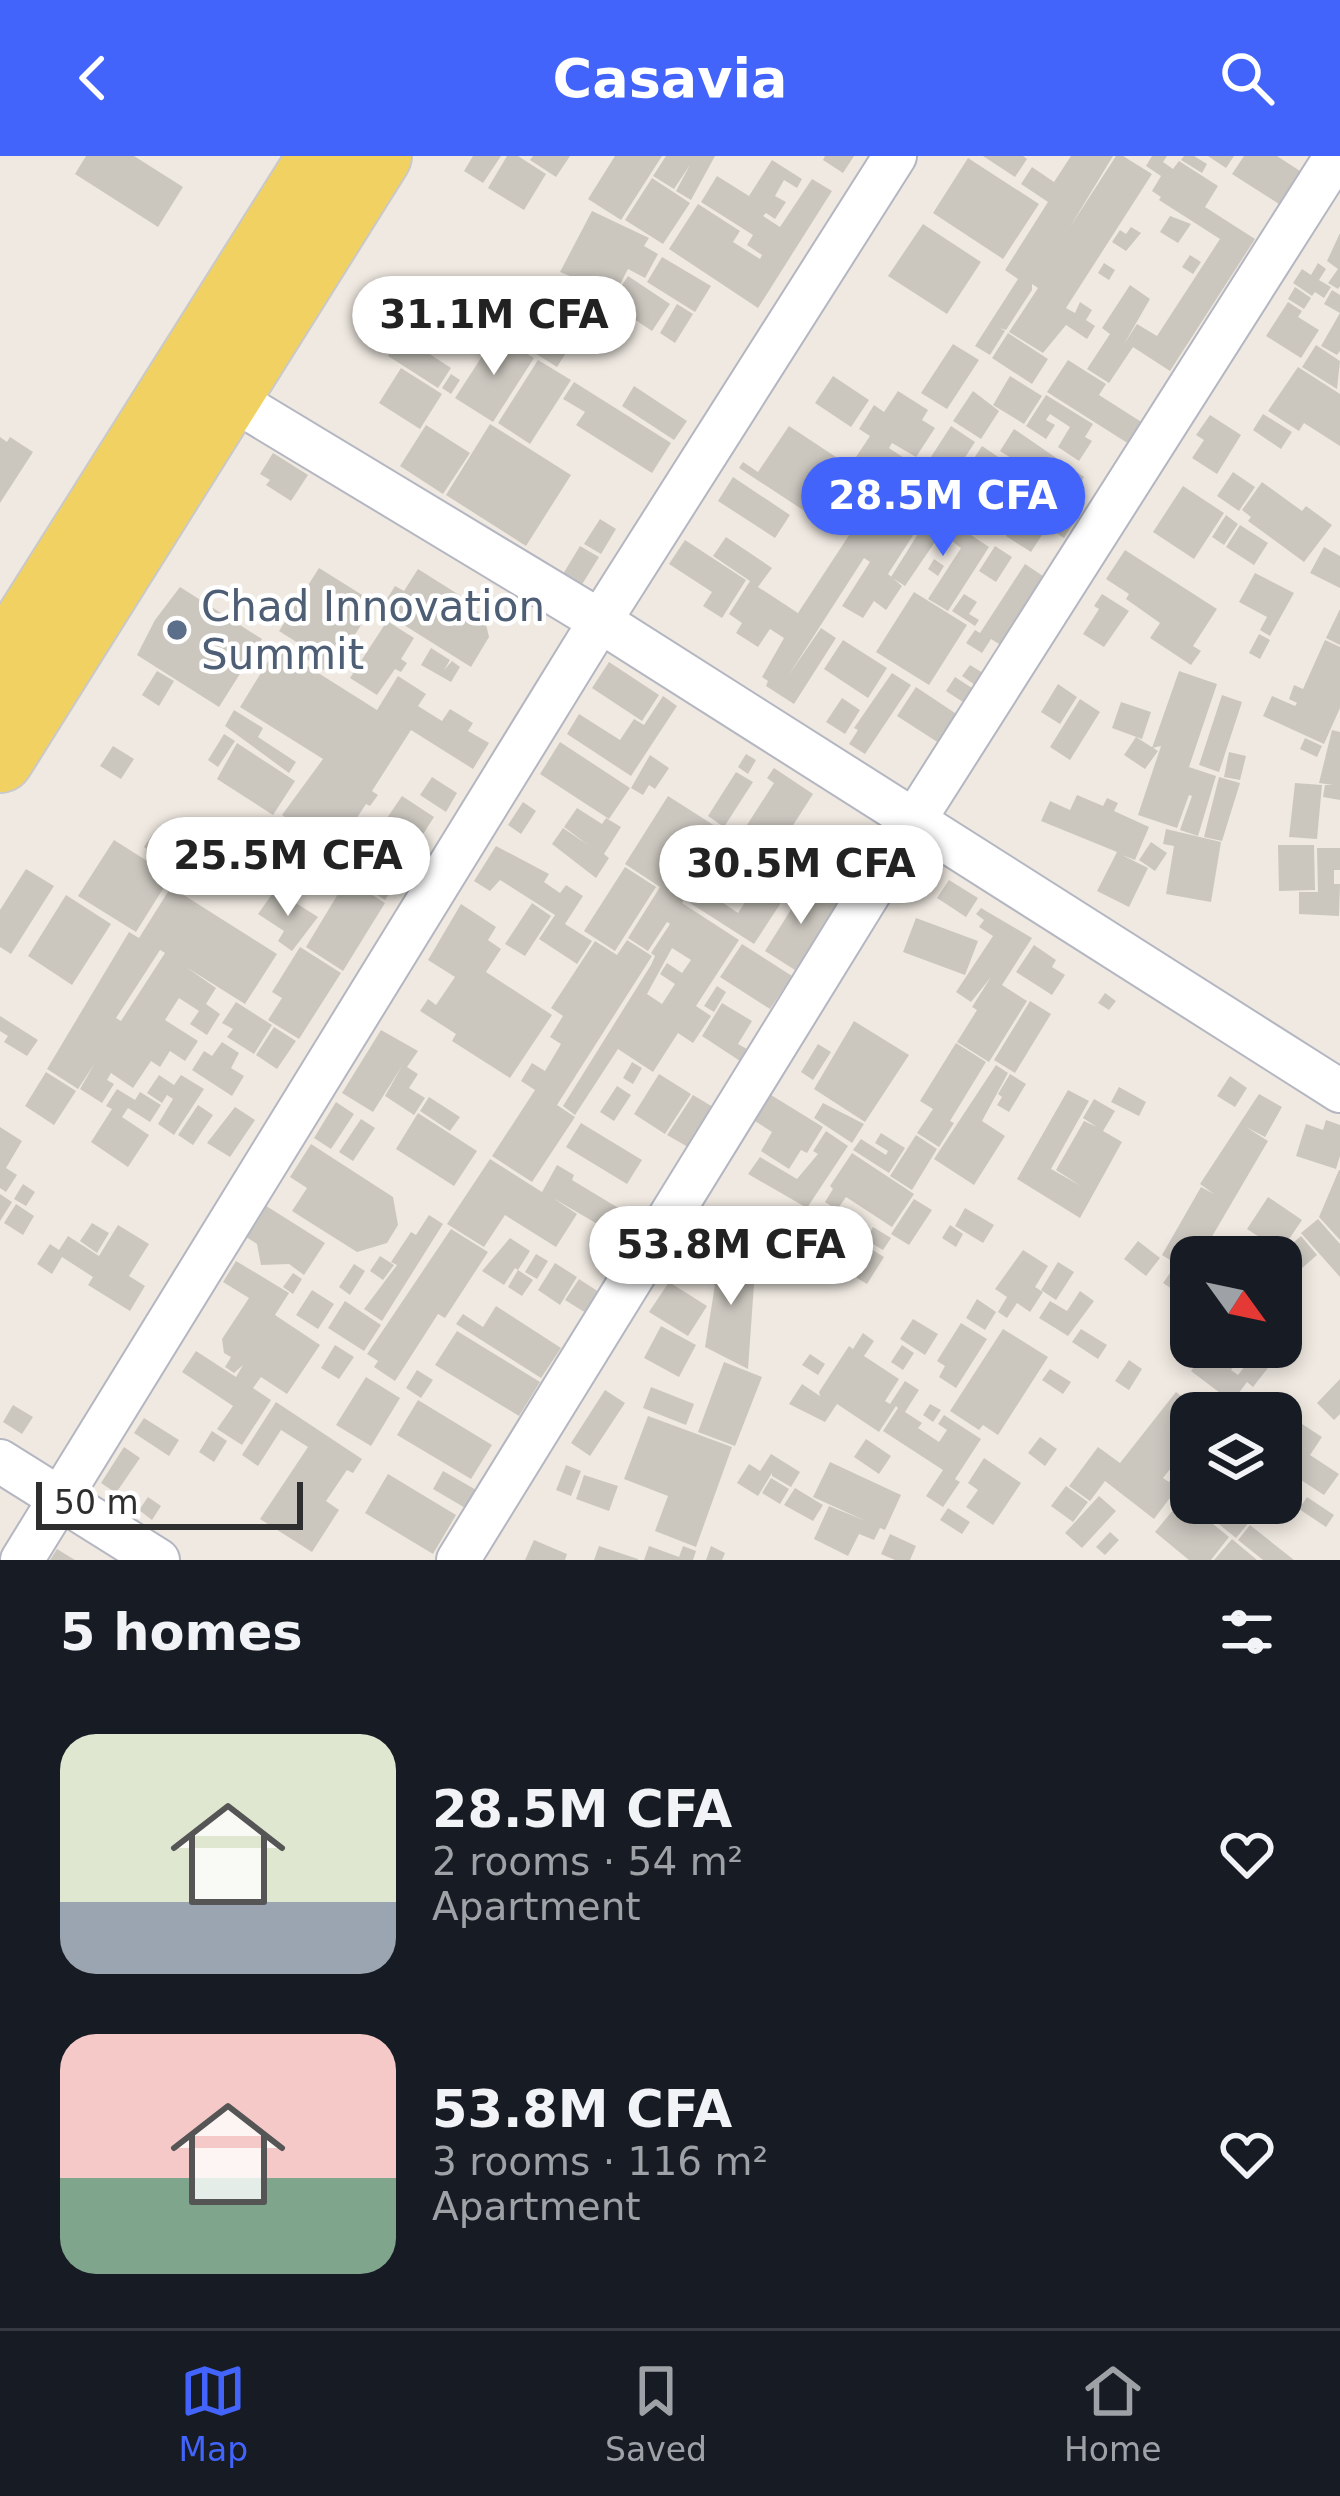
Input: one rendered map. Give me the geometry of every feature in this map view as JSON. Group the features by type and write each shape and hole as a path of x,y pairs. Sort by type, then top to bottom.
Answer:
{"main road":[{"path":"0,667 322,156"},
{"path":"0,759 378,156"}],"street":[{"path":"22,1560 600,621 895,156"},
{"path":"458,1560 915,819 1336,156"},
{"path":"229,397 600,621 1340,1091"},
{"path":"0,1461 158,1560"}],"building":[{"path":"86,156 134,156 183,187 158,227 75,174"},
{"path":"473,156 501,156 483,183 464,171"},
{"path":"507,156 518,156 546,174 524,210 488,188"},
{"path":"533,156 570,156 556,177 530,160"},
{"path":"615,156 662,156 621,220 588,199"},
{"path":"666,156 715,156 691,200 676,191 690,165 674,189 653,176"},
{"path":"825,156 854,156 843,173 823,160"},
{"path":"983,156 1023,156 1027,159 1015,177"},
{"path":"1071,156 1113,156 1070,227 1116,156 1152,174 1066,308 1075,313 1080,302 1092,310 1086,320 1095,326 1087,339 1066,325 1043,353 1009,332 1038,288 1032,284 1006,330 1000,328 1005,331 990,355 975,346 1018,279 1005,270 1048,202 1021,184 1032,167 1054,182"},
{"path":"1152,156 1167,156 1163,162 1173,169 1179,161 1218,186 1205,207 1255,239 1170,371 1133,347 1109,383 1087,369 1110,334 1102,328 1130,285 1150,299 1124,344 1137,324 1157,336 1220,239 1159,200 1152,191 1161,176 1146,166"},
{"path":"1184,156 1207,164 1202,173 1181,160"},
{"path":"1208,156 1234,156 1226,168"},
{"path":"1244,156 1277,156 1300,171 1279,204 1232,174"},
{"path":"968,158 1039,204 1003,259 933,213"},
{"path":"772,160 802,179 797,188 784,180 775,196 786,202 775,219 766,213 763,216 780,227 812,179 832,191 758,308 669,249 698,204 740,231 733,242 760,259 762,255 747,245 753,235 701,202 717,176 749,196"},
{"path":"652,178 690,203 663,244 625,220"},
{"path":"592,211 649,238 644,246 658,254 645,278 628,269 615,294 560,272"},
{"path":"1170,216 1191,224 1178,243 1160,232"},
{"path":"923,224 981,262 947,314 888,276"},
{"path":"1131,227 1141,233 1126,251 1112,242 1120,230 1126,234"},
{"path":"1340,233 1338,289 1328,283 1338,269 1327,261"},
{"path":"1190,255 1201,262 1193,274 1182,267"},
{"path":"662,257 711,286 695,312 647,282"},
{"path":"1104,263 1115,270 1109,280 1098,273"},
{"path":"1318,263 1326,269 1319,280 1331,287 1324,298 1293,283 1302,269 1311,275"},
{"path":"628,276 670,304 652,331 610,303"},
{"path":"575,281 613,306 593,336 581,329 557,367 530,350"},
{"path":"1295,287 1311,298 1304,309 1288,299"},
{"path":"1332,290 1340,295 1340,313 1324,304"},
{"path":"1288,302 1302,311 1298,317 1319,330 1301,358 1266,336"},
{"path":"677,304 693,314 675,343 660,333"},
{"path":"1340,313 1340,351 1337,355 1321,346"},
{"path":"412,323 437,339 428,353 451,368 438,388 388,356"},
{"path":"1008,333 1048,359 1032,384 992,358"},
{"path":"496,335 534,358 493,422 455,398"},
{"path":"953,344 979,360 947,409 921,393"},
{"path":"1316,345 1340,361 1337,389 1302,367"},
{"path":"538,360 571,380 530,444 498,423"},
{"path":"1068,360 1106,384 1099,395 1143,423 1129,444 1047,392"},
{"path":"1298,367 1340,394 1340,446 1304,423 1299,431 1268,411"},
{"path":"401,368 442,394 420,429 379,403"},
{"path":"451,374 460,380 451,394 442,388"},
{"path":"833,376 869,400 851,427 815,403"},
{"path":"1010,376 1042,396 1024,424 993,405"},
{"path":"574,382 671,443 652,473 576,425 585,412 563,399"},
{"path":"634,386 687,421 674,440 622,406"},
{"path":"898,391 928,410 922,420 935,428 916,457 892,443 889,448 910,462 895,486 854,460 870,436 859,429 874,405 884,412"},
{"path":"973,391 999,411 981,439 953,421"},
{"path":"1046,395 1093,424 1085,437 1092,441 1079,461 1058,447 1070,427 1050,414 1046,420 1055,425 1046,439 1026,426"},
{"path":"1263,414 1292,432 1281,449 1253,430"},
{"path":"1210,415 1241,435 1217,474 1192,458 1204,440 1196,435"},
{"path":"490,424 571,475 526,546 446,495"},
{"path":"426,425 470,453 443,494 400,466"},
{"path":"789,426 848,465 828,495 844,505 829,527 739,468 743,462 758,472"},
{"path":"951,426 975,442 964,459 968,462 937,510 932,506 888,574 902,586 886,610 874,601 863,618 842,606 870,562 864,558 788,676 821,628 836,638 794,704 766,686 768,681 762,677 784,638 770,629 758,647 736,633 742,623 729,614 750,581 713,556 726,537 772,568 758,587 798,613 861,517 883,531"},
{"path":"1014,429 1084,477 1072,496 1000,451"},
{"path":"0,437 7,442 10,437 33,452 0,503"},
{"path":"982,446 1013,467 1004,481 1008,484 984,520 958,503 979,472 969,466"},
{"path":"273,453 308,475 291,501 266,485 270,480 260,474"},
{"path":"1019,469 1082,510 1064,538 1047,527 1031,552 1006,536 1030,499 1008,485"},
{"path":"1233,472 1255,487 1239,511 1217,496"},
{"path":"733,477 790,515 775,538 718,501"},
{"path":"1262,482 1302,511 1306,506 1332,525 1304,562 1248,521 1251,517 1242,510"},
{"path":"1183,486 1224,513 1194,559 1153,532"},
{"path":"933,510 989,547 948,611 928,599 961,548 941,533 905,586 891,577"},
{"path":"1226,515 1238,524 1224,545 1212,537"},
{"path":"600,519 616,529 601,554 584,544"},
{"path":"1240,525 1268,543 1254,565 1226,547"},
{"path":"685,540 746,580 722,618 703,606 712,592 669,564"},
{"path":"580,546 599,557 581,586 563,574"},
{"path":"995,546 1012,557 996,582 979,571"},
{"path":"1324,547 1340,556 1340,588 1310,573"},
{"path":"1125,550 1217,609 1193,646 1201,651 1191,665 1150,638 1160,623 1106,579"},
{"path":"934,559 944,566 938,576 928,569"},
{"path":"1025,564 1049,580 1004,647 991,639 982,653 966,643 975,630 980,633"},
{"path":"319,568 375,603 330,674 293,650 298,643 279,631"},
{"path":"418,569 484,616 489,637 471,667 380,610 395,586 404,591"},
{"path":"1255,573 1294,593 1270,636 1260,630 1267,617 1239,602"},
{"path":"180,587 262,639 219,707 137,655"},
{"path":"914,592 967,625 929,685 876,652"},
{"path":"964,594 977,602 969,614 979,620 975,626 952,611"},
{"path":"1102,594 1129,611 1104,647 1083,634 1099,609 1094,606"},
{"path":"1340,609 1340,645 1326,638"},
{"path":"387,621 414,638 401,659 407,663 401,672 395,669 377,695 350,678"},
{"path":"1259,634 1270,640 1260,659 1249,653"},
{"path":"843,640 887,668 868,698 824,669"},
{"path":"1325,640 1340,647 1340,708 1324,744 1263,716 1272,696 1295,706 1289,699 1294,685 1303,689"},
{"path":"277,647 377,710 398,676 426,694 418,706 442,721 450,709 473,723 468,731 489,743 473,769 411,730 372,791 378,795 370,806 366,804 336,850 282,815 323,759 240,707"},
{"path":"431,648 450,660 444,670 452,661 460,667 451,682 421,665"},
{"path":"609,662 659,695 642,721 592,688"},
{"path":"970,665 983,673 975,685 962,676"},
{"path":"157,671 174,681 159,706 142,695"},
{"path":"1179,671 1217,684 1189,767 1216,776 1198,836 1180,830 1192,796 1177,828 1138,815 1161,746 1152,748"},
{"path":"892,673 911,685 865,754 849,744 858,730 854,728"},
{"path":"955,677 975,690 966,704 946,691"},
{"path":"1058,684 1077,697 1060,724 1041,712"},
{"path":"916,687 961,717 942,745 897,716"},
{"path":"1222,695 1242,702 1219,772 1199,765"},
{"path":"663,696 677,706 631,776 567,734 579,714 620,740 634,719 644,725"},
{"path":"842,698 860,710 845,734 826,722"},
{"path":"1080,699 1100,712 1070,760 1050,747"},
{"path":"1121,702 1151,712 1142,739 1112,728"},
{"path":"234,710 263,728 258,737 296,762 289,773 225,726"},
{"path":"1332,730 1340,732 1340,800 1323,797 1325,785 1333,785 1319,783"},
{"path":"224,734 235,741 218,767 208,760"},
{"path":"1136,737 1158,751 1145,769 1124,755"},
{"path":"1305,738 1322,746 1317,757 1300,749"},
{"path":"560,742 630,788 609,819 540,774"},
{"path":"237,743 295,781 273,815 217,779"},
{"path":"113,746 134,759 121,779 100,766"},
{"path":"1229,752 1246,756 1240,780 1224,777"},
{"path":"746,754 756,760 748,774 738,767"},
{"path":"650,755 669,768 655,789 649,785 643,795 631,788"},
{"path":"774,768 813,794 769,863 736,842 774,783 767,778"},
{"path":"736,772 753,782 724,827 708,816"},
{"path":"432,777 457,793 446,812 420,795"},
{"path":"1219,777 1240,783 1222,841 1204,837"},
{"path":"1295,783 1322,785 1317,839 1289,837"},
{"path":"1077,795 1103,806 1107,798 1118,803 1114,811 1149,827 1135,860 1122,855 1148,868 1129,907 1097,891 1117,852 1041,821 1050,801 1070,810"},
{"path":"402,796 434,817 420,839 387,818"},
{"path":"668,796 726,833 682,903 739,940 696,1006 711,1016 693,1043 678,1033 653,1072 618,1049 575,1115 563,1106 651,965 655,956 651,953 670,924 648,951 628,938 660,887 625,864","holes":["672,948 691,960 682,973 667,963 660,974 675,984 662,1004 647,994"]},
{"path":"523,802 536,811 521,834 508,825"},
{"path":"577,808 602,824 606,818 621,827 596,878 552,844 563,828 588,845 564,827"},
{"path":"796,825 810,833 798,851 851,886 841,902 774,859"},
{"path":"1166,829 1221,842 1211,902 1166,894 1174,846 1163,844"},
{"path":"153,834 204,870 195,883 144,847"},
{"path":"114,840 171,876 136,932 78,896"},
{"path":"1151,842 1167,853 1155,871 1139,860"},
{"path":"370,843 406,867 385,900 349,877"},
{"path":"1278,845 1314,845 1315,890 1279,891"},
{"path":"496,846 549,874 544,882 560,893 566,885 583,896 565,924 592,941 577,964 539,939 555,915 500,880 490,891 474,881"},
{"path":"1317,848 1340,848 1340,870 1334,870 1334,884 1340,884 1339,916 1299,914 1299,892 1318,892"},
{"path":"721,849 737,858 713,896 738,913 771,862 797,878 754,944 687,901"},
{"path":"755,858 766,865 754,883 743,877"},
{"path":"625,867 656,887 615,951 584,931"},
{"path":"26,869 54,886 11,954 0,947 0,910"},
{"path":"347,879 385,903 343,971 306,947"},
{"path":"949,880 978,898 966,917 937,898"},
{"path":"807,884 838,903 795,970 765,951"},
{"path":"171,887 277,954 245,1004 186,967 216,988 206,1004 220,1014 207,1035 190,1024 199,1011 179,998 165,1020 198,1041 185,1061 170,1051 160,1067 151,1061 133,1088 111,1073 107,1080 114,1084 102,1103 80,1089 95,1063 78,1089 47,1069 129,932 139,938","holes":["160,950 165,953 121,1021 116,1018"]},
{"path":"275,890 318,917 292,951 278,941 284,931 258,914"},
{"path":"66,895 111,924 72,985 28,956"},
{"path":"532,903 551,916 525,956 505,944"},
{"path":"461,904 496,927 488,940 501,949 486,972 552,1015 510,1078 452,1041 456,1034 420,1011 428,999 436,1005 455,977 428,960"},
{"path":"981,908 1032,938 1002,985 1027,1001 989,1062 957,1042 991,977 971,1002 956,992 993,936 979,927 984,920 976,914"},
{"path":"916,918 978,941 965,975 903,952"},
{"path":"627,940 652,956 557,1105 575,1117 532,1182 492,1156 535,1090 521,1081 532,1063 545,1071 561,1044 550,1037 563,1016 551,1008 595,941 617,955"},
{"path":"742,944 792,976 770,1009 720,977"},
{"path":"1034,945 1056,960 1052,967 1065,975 1052,995 1016,972"},
{"path":"300,947 341,973 299,1039 268,1020 282,998 272,992"},
{"path":"717,986 726,992 714,1012 704,1006"},
{"path":"1105,993 1116,1001 1109,1010 1098,1003"},
{"path":"1030,1001 1051,1014 1015,1073 994,1060"},
{"path":"236,1002 272,1025 254,1054 227,1037 233,1029 222,1023"},
{"path":"722,1003 752,1021 738,1044 747,1049 740,1061 702,1036"},
{"path":"0,1016 38,1040 27,1056 4,1042 8,1036 0,1031"},
{"path":"854,1021 909,1055 865,1122 814,1089"},
{"path":"274,1027 296,1041 277,1069 256,1055"},
{"path":"381,1030 418,1051 407,1067 418,1074 409,1088 425,1098 414,1115 385,1096 402,1066 373,1112 342,1093"},
{"path":"222,1042 239,1053 231,1068 244,1076 232,1096 192,1070 204,1051 212,1056"},
{"path":"956,1043 986,1062 939,1147 917,1133 933,1109 920,1101"},
{"path":"818,1044 831,1052 813,1080 801,1072"},
{"path":"632,1062 642,1068 633,1084 623,1078"},
{"path":"996,1065 1008,1073 982,1121 1005,1136 974,1185 934,1159"},
{"path":"46,1072 76,1091 54,1125 25,1106"},
{"path":"659,1074 691,1094 665,1134 634,1114"},
{"path":"1010,1074 1026,1084 1009,1112 997,1105"},
{"path":"159,1075 174,1085 181,1075 204,1089 174,1135 158,1124 173,1099 167,1095 162,1103 147,1093"},
{"path":"1230,1076 1247,1088 1235,1107 1217,1096"},
{"path":"617,1086 631,1095 614,1121 600,1112"},
{"path":"1119,1087 1146,1102 1139,1116 1111,1102"},
{"path":"117,1089 135,1100 140,1092 161,1105 150,1122 128,1108 122,1117 149,1135 128,1167 91,1142 112,1109 106,1106"},
{"path":"1068,1090 1089,1101 1051,1169 1081,1186 1056,1170 1084,1121 1097,1127 1083,1118 1094,1099 1115,1111 1103,1131 1122,1142 1080,1218 1017,1179"},
{"path":"1259,1094 1282,1107 1265,1137 1246,1127 1268,1141 1212,1236 1173,1236 1201,1187 1214,1194 1200,1184"},
{"path":"693,1095 713,1107 688,1147 667,1135"},
{"path":"771,1095 823,1127 807,1153 801,1150 789,1169 761,1151 772,1132 755,1121"},
{"path":"429,1097 460,1117 450,1131 420,1111"},
{"path":"336,1102 354,1114 331,1149 314,1138"},
{"path":"823,1103 864,1124 852,1143 814,1118"},
{"path":"198,1105 213,1115 193,1145 178,1135"},
{"path":"235,1107 255,1120 230,1157 207,1143"},
{"path":"418,1113 477,1151 454,1186 396,1149"},
{"path":"361,1119 375,1128 353,1161 339,1152"},
{"path":"1326,1120 1340,1125 1336,1169 1296,1156 1306,1124 1323,1130"},
{"path":"581,1123 642,1160 627,1184 566,1147"},
{"path":"0,1127 22,1141 6,1168 17,1175 6,1192 0,1188"},
{"path":"826,1131 848,1146 807,1208 748,1174 760,1157 797,1179 818,1154 813,1151"},
{"path":"881,1133 905,1148 889,1173 853,1150 861,1139 886,1155 888,1151 875,1143"},
{"path":"916,1135 937,1149 912,1190 890,1176"},
{"path":"311,1144 393,1197 398,1225 387,1243 357,1252 292,1211 307,1188 290,1177"},
{"path":"852,1153 914,1194 892,1227 846,1197 837,1210 825,1202"},
{"path":"490,1159 542,1192 557,1165 574,1175 572,1180 640,1221 628,1242 553,1198 577,1214 556,1247 505,1215 484,1247 447,1224"},
{"path":"1340,1170 1340,1240 1319,1217"},
{"path":"23,1184 35,1192 26,1206 14,1199"},
{"path":"0,1194 12,1202 0,1221"},
{"path":"1268,1197 1302,1220 1291,1236 1258,1236 1247,1229"},
{"path":"914,1199 932,1210 909,1245 891,1234"},
{"path":"260,1202 325,1243 304,1275 289,1264 261,1265 257,1244 240,1233"},
{"path":"16,1204 34,1216 23,1235 4,1223"},
{"path":"965,1208 994,1225 983,1243 955,1226"},
{"path":"429,1215 443,1224 382,1321 364,1309 397,1265 391,1262 411,1232 416,1235"},
{"path":"1318,1219 1340,1244 1340,1277 1301,1233"},
{"path":"92,1223 109,1233 97,1253 80,1241"},
{"path":"118,1225 149,1244 129,1276 145,1286 130,1311 88,1285 93,1277 62,1257 52,1274 37,1264 50,1244 59,1250 68,1236 99,1256"},
{"path":"950,1225 963,1234 956,1247 942,1238"},
{"path":"873,1227 891,1238 883,1250 866,1240"},
{"path":"836,1228 884,1257 867,1284 820,1255"},
{"path":"451,1229 488,1252 445,1318 438,1314 395,1381 374,1367 378,1361 367,1354"},
{"path":"609,1234 629,1247 624,1256 603,1243"},
{"path":"697,1234 718,1248 700,1276 679,1262"},
{"path":"1302,1237 1317,1255 1302,1268"},
{"path":"510,1238 530,1251 504,1285 482,1271"},
{"path":"1138,1241 1160,1258 1146,1276 1124,1259"},
{"path":"722,1249 755,1270 748,1369 705,1347 715,1285 704,1278"},
{"path":"1023,1250 1048,1266 1035,1287 1043,1292 1030,1312 1017,1303 1007,1318 998,1312 1007,1297 995,1289"},
{"path":"536,1254 548,1261 537,1279 525,1272"},
{"path":"380,1256 394,1265 383,1280 370,1271"},
{"path":"236,1261 289,1293 275,1315 320,1345 287,1394 261,1377 253,1388 271,1400 242,1445 217,1429 233,1406 182,1372 196,1351 236,1377 243,1365 234,1373 225,1367 231,1357 224,1353 222,1339 249,1298 223,1282"},
{"path":"1058,1262 1074,1272 1056,1300 1041,1290"},
{"path":"555,1263 577,1277 560,1305 538,1290"},
{"path":"354,1264 365,1271 350,1295 339,1287"},
{"path":"518,1270 533,1280 522,1296 508,1287"},
{"path":"293,1273 302,1279 293,1294 283,1287"},
{"path":"579,1279 599,1292 586,1313 565,1300"},
{"path":"669,1282 707,1306 688,1336 649,1312"},
{"path":"312,1290 334,1304 318,1329 296,1315"},
{"path":"1080,1291 1094,1301 1068,1336 1039,1318 1050,1301 1067,1311"},
{"path":"977,1299 996,1312 985,1330 966,1318"},
{"path":"345,1301 381,1325 364,1351 328,1328"},
{"path":"496,1306 561,1348 541,1378 456,1324 463,1314 483,1327"},
{"path":"913,1319 938,1334 925,1355 900,1339"},
{"path":"961,1323 987,1339 956,1388 939,1377 945,1366 937,1361"},
{"path":"661,1326 696,1345 679,1377 644,1358"},
{"path":"1003,1329 1048,1357 998,1435 983,1425 979,1430 950,1411"},
{"path":"1081,1329 1107,1345 1098,1359 1072,1342"},
{"path":"457,1331 540,1382 519,1416 435,1365"},
{"path":"863,1333 874,1341 864,1356 899,1379 885,1401 890,1404 905,1381 919,1390 905,1412 922,1423 918,1428 939,1442 947,1430 938,1424 944,1415 981,1439 943,1507 926,1496 943,1470 883,1431 896,1406 879,1432 837,1404 825,1422 789,1404 802,1384 820,1396 849,1346 853,1349"},
{"path":"335,1345 354,1357 339,1379 321,1368"},
{"path":"902,1345 914,1353 903,1370 891,1362"},
{"path":"810,1354 825,1364 818,1375 802,1365"},
{"path":"1129,1360 1142,1369 1129,1390 1115,1381"},
{"path":"724,1362 762,1377 735,1446 698,1432"},
{"path":"1233,1368 1238,1375 1244,1368 1268,1368 1253,1387 1247,1382 1240,1392 1219,1392 1191,1371"},
{"path":"1050,1369 1071,1382 1063,1394 1042,1380"},
{"path":"417,1370 433,1380 421,1398 406,1388"},
{"path":"366,1377 400,1398 371,1446 336,1425"},
{"path":"1340,1379 1340,1414 1334,1420 1317,1403"},
{"path":"651,1387 694,1404 686,1425 643,1408"},
{"path":"605,1390 625,1403 590,1456 571,1443"},
{"path":"418,1400 492,1445 471,1479 397,1435"},
{"path":"1170,1400 1170,1469 1163,1478 1170,1481 1170,1498 1154,1519 1105,1481 1090,1501 1069,1486 1098,1447 1120,1463"},
{"path":"276,1402 362,1459 353,1473 347,1470 326,1501 339,1510 312,1552 260,1519 308,1447 281,1430 258,1466 242,1455"},
{"path":"930,1404 941,1410 933,1422 923,1415"},
{"path":"13,1405 33,1417 22,1434 3,1422"},
{"path":"648,1416 732,1447 696,1547 655,1531 668,1496 624,1479"},
{"path":"144,1418 179,1440 169,1456 134,1433"},
{"path":"1302,1424 1322,1437 1310,1455 1339,1474 1324,1495 1302,1481"},
{"path":"212,1431 227,1441 214,1462 199,1452"},
{"path":"1040,1437 1057,1449 1045,1466 1028,1453"},
{"path":"866,1439 891,1456 879,1474 854,1457"},
{"path":"124,1447 140,1458 116,1493 101,1483"},
{"path":"771,1454 800,1472 791,1487 772,1473 758,1496 737,1483 749,1464 760,1471"},
{"path":"984,1458 1021,1483 993,1525 966,1507 978,1490 968,1483"},
{"path":"830,1462 901,1495 885,1530 880,1528 874,1540 859,1534 848,1556 814,1539 829,1506 866,1521 813,1497"},
{"path":"566,1465 581,1471 571,1496 556,1490"},
{"path":"443,1471 478,1491 467,1509 433,1489"},
{"path":"388,1474 456,1515 433,1554 365,1513"},
{"path":"584,1475 618,1486 609,1511 576,1499"},
{"path":"771,1478 789,1489 780,1504 762,1493"},
{"path":"1066,1486 1088,1502 1073,1522 1051,1506"},
{"path":"795,1488 823,1505 813,1521 784,1505"},
{"path":"1099,1496 1116,1511 1082,1548 1065,1533"},
{"path":"148,1497 161,1506 152,1520 139,1510"},
{"path":"1307,1497 1334,1515 1326,1527 1302,1511"},
{"path":"948,1508 970,1522 962,1534 940,1520"},
{"path":"1170,1514 1170,1524 1213,1524 1229,1537 1211,1560 1189,1560 1155,1532"},
{"path":"1219,1524 1248,1524 1236,1538"},
{"path":"1250,1525 1294,1560 1263,1560 1238,1540"},
{"path":"1110,1532 1119,1540 1105,1555 1096,1547"},
{"path":"890,1534 916,1546 910,1560 881,1554"},
{"path":"1232,1539 1257,1560 1214,1560"},
{"path":"534,1540 567,1554 565,1560 525,1560"},
{"path":"599,1546 638,1559 638,1560 594,1560"},
{"path":"649,1546 679,1557 683,1546 696,1551 693,1560 644,1560"},
{"path":"711,1546 725,1553 722,1560 706,1560"},
{"path":"57,1549 75,1560 50,1560"}],"place":[{"name":"Chad Innovation Summit","path":"177,630"}]}
